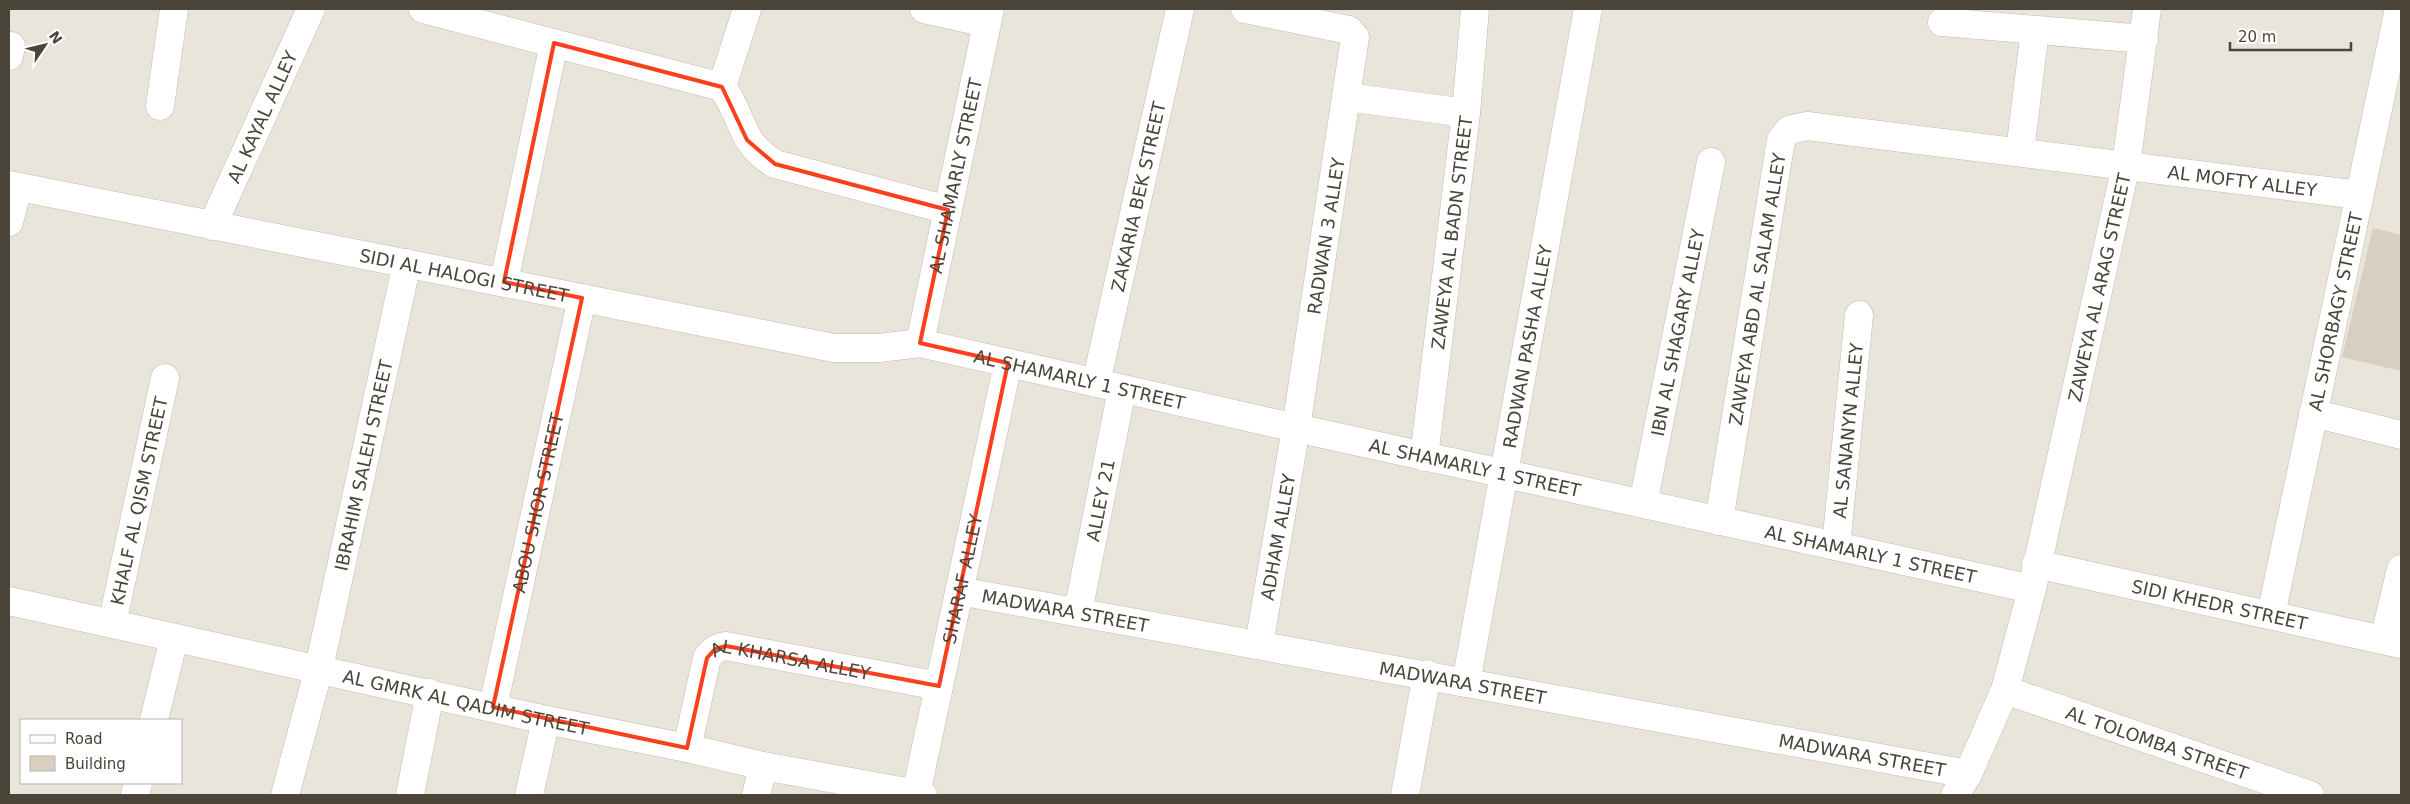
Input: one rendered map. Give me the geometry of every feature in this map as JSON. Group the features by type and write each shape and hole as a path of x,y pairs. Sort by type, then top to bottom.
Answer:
{"street":[{"path":"160,106 174,9"},
{"name":"AL KAYAL ALLEY","path":"212,226 311,9"},
{"path":"423,9 722,87 731,99 747,140 759,154 775,164 948,210"},
{"path":"722,87 748,9"},
{"path":"924,9 989,16"},
{"name":"ZAKARIA BEK STREET","path":"1096,383 1180,9"},
{"name":"RADWAN 3 ALLEY","path":"1245,9 1349,30 1356,37 1296,428"},
{"name":"ZAWEYA AL BADN STREET","path":"1424,456 1466,113 1475,9"},
{"name":"RADWAN PASHA ALLEY","path":"1466,683 1588,9"},
{"name":"ZAWEYA AL ARAG STREET","path":"1961,785 2006,690 2034,577 2126,165 2147,9"},
{"name":"AL SHORBAGY STREET","path":"2271,615 2399,9"},
{"name":"AL SHAMARLY STREET","path":"920,343 989,16"},
{"path":"1942,22 2022,22 2144,40"},
{"path":"2020,151 2022,22"},
{"path":"504,282 554,43"},
{"path":"1347,97 1466,113"},
{"name":"ZAWEYA ABD AL SALAM ALLEY","path":"1719,521 1781,140 1784,134 1794,127 1807,126 2126,165"},
{"name":"IBN AL SHAGARY ALLEY","path":"1643,504 1711,162"},
{"name":"AL MOFTY ALLEY","path":"2126,165 2359,195"},
{"path":"9,222 13,186"},
{"name":"SIDI AL HALOGI STREET","path":"13,186 834,348 879,348 920,343"},
{"name":"IBRAHIM SALEH STREET","path":"285,795 319,668 407,263"},
{"name":"ABOU SHOR STREET","path":"493,707 582,298"},
{"name":"AL SANANYN ALLEY","path":"1836,546 1859,315"},
{"name":"AL SHAMARLY 1 STREET","path":"920,343 1296,428 1836,546 2034,577"},
{"name":"SHARAF ALLEY","path":"920,795 939,686 1008,363"},
{"name":"KHALF AL QISM STREET","path":"112,624 165,378"},
{"name":"ALLEY 21","path":"1078,612 1122,389"},
{"path":"2313,413 2401,436"},
{"name":"ADHAM ALLEY","path":"1259,645 1296,428"},
{"path":"2392,642 2401,569"},
{"name":"SIDI KHEDR STREET","path":"2034,577 2271,615 2392,642"},
{"name":"MADWARA STREET","path":"959,591 1427,674 1961,785"},
{"name":"AL GMRK AL QADIM STREET","path":"9,601 319,668 546,720 687,748 763,766 920,795"},
{"path":"154,719 174,638"},
{"name":"AL KHARSA ALLEY","path":"687,748 707,658 710,653 720,647 726,646 939,686"},
{"path":"1405,795 1427,674"},
{"name":"AL TOLOMBA STREET","path":"2006,690 2310,795"},
{"path":"410,795 430,693"},
{"path":"529,795 546,720"},
{"path":"756,795 763,766"}],"highlighted area":[{"path":"554,43 722,87 747,140 775,164 948,210 920,343 1008,363 939,686 726,646 715,649 707,658 687,748 493,707 582,298 504,282"}],"shaded area":[{"path":"9,9 2401,9 2401,795 9,795"}],"building":[{"path":"2373,228 2401,235 2401,371 2342,357"}]}
